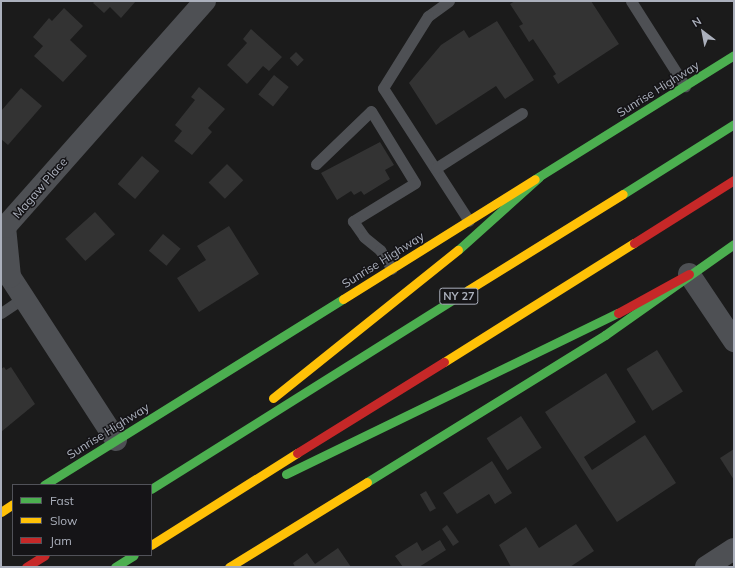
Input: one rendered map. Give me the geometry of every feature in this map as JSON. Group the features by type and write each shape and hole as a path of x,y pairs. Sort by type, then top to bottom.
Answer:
{"main road":[{"name":"Sunrise Highway","path":"46,484 734,55"},
{"name":"NY 27","path":"152,488 734,124"},
{"path":"184,468 471,240 539,176"},
{"path":"152,543 734,180"},
{"path":"229,567 605,335 689,274 734,244"},
{"path":"196,516 580,333 689,274"},
{"path":"1,512 12,505"},
{"path":"26,567 43,556"},
{"path":"115,567 132,556"}],"street":[{"name":"Magaw Place","path":"116,440 10,277 4,243 5,227 205,1"},
{"path":"689,274 734,341"},
{"path":"706,567 734,549"}],"lane":[{"path":"449,1 428,16 383,88 469,221"},
{"path":"631,1 685,86"},
{"path":"316,164 371,111 415,183 353,221 364,238 380,250 392,269"},
{"path":"436,168 522,113"},
{"path":"1,313 23,298"}],"building":[{"path":"95,1 136,1 121,18 110,7 104,13 93,3"},
{"path":"515,1 591,1 619,44 558,84 553,76 556,74 533,39 529,42 519,26 523,24 510,4"},
{"path":"64,8 83,26 70,40 87,56 63,82 34,56 43,46 33,37 49,18 52,21"},
{"path":"497,21 534,80 505,99 496,86 436,125 409,83 441,45 464,30 469,38"},
{"path":"251,29 282,57 269,71 263,66 247,84 227,65 247,43 243,39"},
{"path":"296,52 304,60 297,66 290,58"},
{"path":"274,75 289,87 273,106 258,94"},
{"path":"199,87 225,109 208,128 212,132 192,155 174,141 182,131 175,125 195,100 191,97"},
{"path":"21,88 42,106 8,145 1,139 1,111"},
{"path":"380,142 394,165 385,170 390,179 364,195 361,191 354,195 351,191 337,200 321,173"},
{"path":"142,156 159,171 135,199 118,184"},
{"path":"227,164 243,180 225,199 209,182"},
{"path":"95,212 115,234 85,261 65,239"},
{"path":"229,226 259,274 199,312 177,278 206,260 197,246"},
{"path":"163,234 181,249 166,266 149,251"},
{"path":"657,350 683,392 652,411 626,369"},
{"path":"4,367 6,370 11,367 35,404 1,432 1,369"},
{"path":"606,373 636,422 584,457 592,470 645,435 676,483 617,522 545,412"},
{"path":"521,416 542,448 507,470 487,438"},
{"path":"734,449 734,480 720,458"},
{"path":"492,461 512,493 495,504 489,494 457,514 443,493"},
{"path":"426,491 436,508 430,512 420,494"},
{"path":"576,524 594,551 570,567 511,567 499,545 526,527 539,548"},
{"path":"447,525 459,542 453,546 442,529"},
{"path":"440,540 446,550 419,567 403,567 395,556 417,542 422,551"},
{"path":"338,548 351,567 295,567 293,563 307,553 315,564"}],"traffic: fast":[{"path":"535,179 734,55"},
{"path":"623,194 734,124"},
{"path":"458,250 539,177"},
{"path":"367,482 605,335 734,244"},
{"path":"152,488 468,290"},
{"path":"46,484 343,299"},
{"path":"286,474 618,313"},
{"path":"115,567 132,556"}],"traffic: slow":[{"path":"343,299 535,179"},
{"path":"468,290 623,194"},
{"path":"444,362 634,243"},
{"path":"273,398 458,250"},
{"path":"152,544 297,453"},
{"path":"229,567 367,482"},
{"path":"1,512 12,505"}],"traffic: jam":[{"path":"634,243 734,180"},
{"path":"618,313 689,274"},
{"path":"297,453 444,362"},
{"path":"26,567 43,556"}]}
